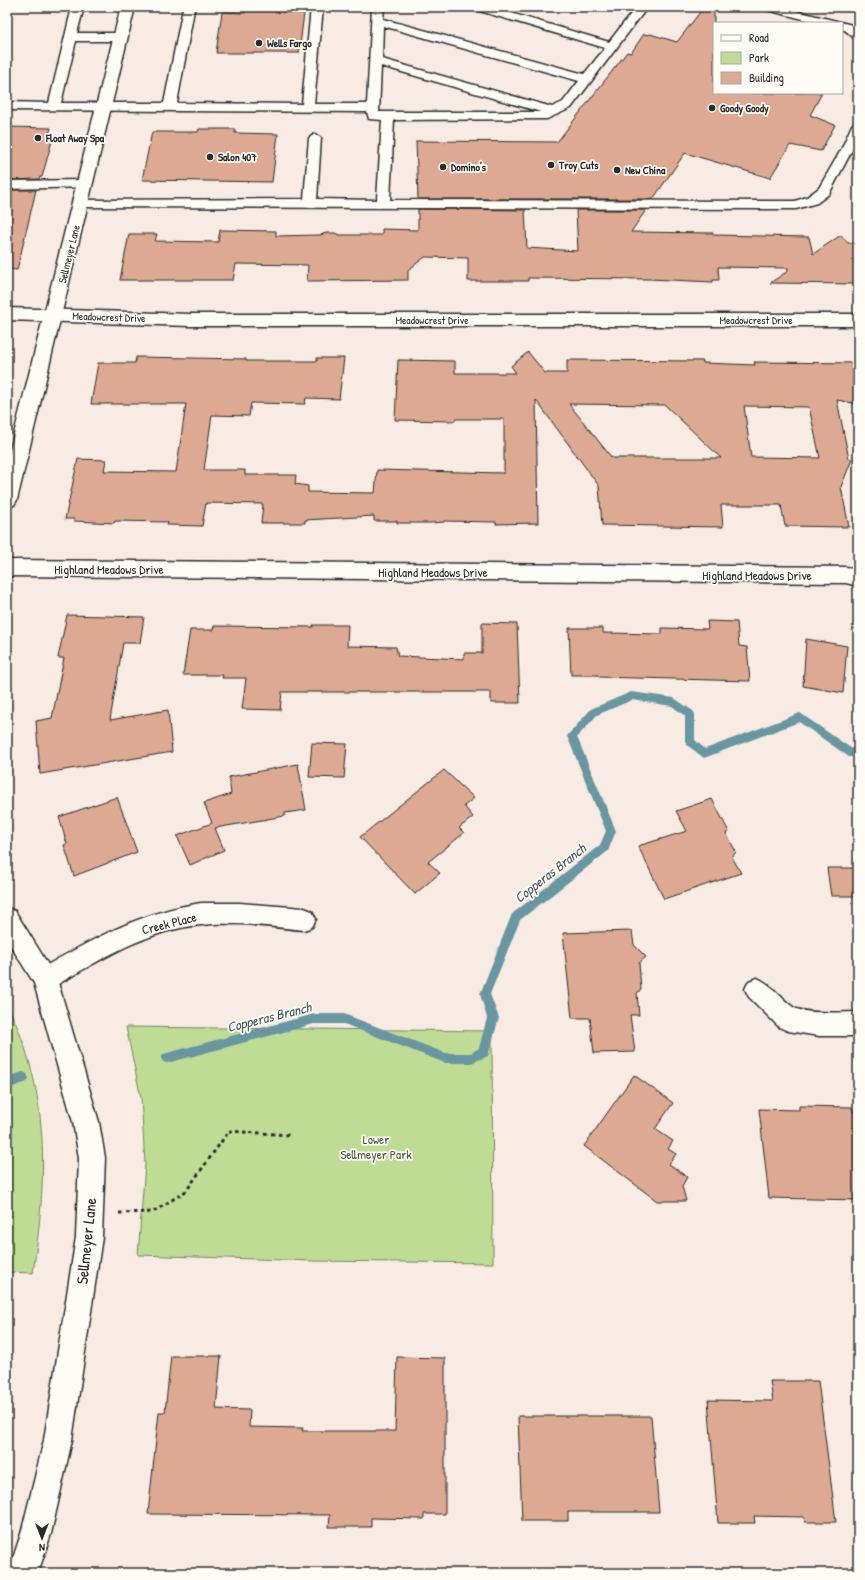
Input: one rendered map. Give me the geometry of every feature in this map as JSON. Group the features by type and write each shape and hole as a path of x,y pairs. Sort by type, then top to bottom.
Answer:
{"street":[{"name":"Sellmeyer Lane","path":"7,500 54,315 128,7"},
{"name":"Meadowcrest Drive","path":"7,314 190,320 858,320"},
{"name":"Highland Meadows Drive","path":"7,568 830,575 858,578"},
{"name":"Creek Place","path":"45,979 110,941 151,925 200,914 304,919"},
{"name":"Sellmeyer Lane","path":"7,919 45,979 86,1122 92,1158 90,1237 58,1440 36,1534 23,1573"},
{"path":"757,989 788,1019 819,1024 858,1024"}],"lane":[{"path":"54,106 78,7"},
{"path":"170,106 189,8 191,7"},
{"path":"308,107 317,7"},
{"path":"378,7 373,116 543,116 553,112 567,105 639,11 638,7"},
{"path":"477,7 612,46"},
{"path":"767,7 829,22"},
{"path":"378,21 587,79"},
{"path":"843,25 852,28 858,36"},
{"path":"71,37 121,37"},
{"path":"376,61 553,112"},
{"path":"7,106 373,108"},
{"path":"383,204 388,116"},
{"path":"81,203 796,205 812,200 824,191 847,150 858,125"},
{"path":"310,204 315,138"},
{"path":"7,185 85,184"}],"path":[{"path":"90,1214 153,1212 186,1191 229,1131 289,1135"}],"green space":[{"path":"7,1004 21,1037 32,1070 42,1136 43,1169 41,1203 33,1273 7,1272"},
{"name":"Lower Sellmeyer Park","path":"126,1027 492,1031 493,1263 314,1261 138,1255 145,1164 141,1098"}],"building":[{"name":"Wells Fargo","path":"246,7 285,8 284,12 304,13 299,53 216,53 222,12 245,13"},
{"path":"704,7 714,7 713,94 821,94 810,115 835,125 821,151 790,145 770,178 685,153 653,199 418,199 416,141 557,142 627,52 631,53 644,34 650,34 677,42"},
{"path":"7,127 51,128 48,137 53,137 42,177 39,179 7,180"},
{"name":"Salon 407","path":"199,129 235,129 235,133 278,134 272,182 142,180 152,132 198,132"},
{"path":"7,190 36,190 17,270 7,269"},
{"path":"418,209 525,210 527,248 578,251 576,210 646,210 631,232 713,233 713,235 809,237 813,254 841,235 848,243 858,243 858,284 770,283 788,271 788,268 718,267 719,280 713,280 713,282 649,279 528,278 528,281 468,281 468,258 425,257 408,270 408,280 307,281 308,265 236,264 233,280 120,280 129,234 157,234 155,241 218,242 220,230 276,231 276,236 320,235 326,233 335,233 339,235 382,235 382,229 418,230"},
{"path":"528,352 545,373 567,373 567,360 703,361 703,363 755,365 754,362 858,363 858,404 837,400 849,459 852,459 841,487 849,527 785,526 781,505 721,505 723,527 602,525 599,486 536,400 538,523 496,524 496,522 444,521 431,523 397,523 397,521 374,521 374,516 305,520 305,523 261,523 263,504 206,503 202,526 167,525 168,522 115,521 114,523 74,521 74,519 65,519 78,459 106,460 104,471 176,472 186,404 91,404 98,363 135,363 136,357 246,359 246,361 317,361 317,358 344,358 339,399 306,398 305,404 251,403 249,416 212,415 204,470 245,470 245,475 296,475 295,484 308,486 308,492 375,493 377,470 504,473 504,419 455,419 455,421 395,420 398,360 455,361 455,373 516,373 511,366","holes":["569,404 665,405 721,458 612,458","744,406 809,407 820,458 751,457"]},
{"path":"67,615 144,617 140,643 123,643 110,720 168,710 172,752 40,774 36,721 52,718 64,658 58,658"},
{"path":"707,621 737,622 739,646 747,647 750,681 571,675 569,628 603,628 603,633 662,634 662,628 708,629"},
{"path":"482,623 517,624 520,703 491,703 491,692 282,692 280,710 242,709 246,678 222,678 223,675 183,675 190,630 213,630 214,626 313,627 313,625 348,625 347,646 396,647 398,656 464,659 464,653 482,653"},
{"path":"806,639 847,646 843,693 803,686"},
{"path":"312,743 347,744 344,778 309,777"},
{"path":"298,764 306,810 285,813 285,816 215,828 224,850 190,865 177,836 212,823 204,803 231,794 229,777"},
{"path":"444,770 474,798 464,806 473,817 459,828 464,833 428,862 440,873 415,894 360,837"},
{"path":"117,797 137,852 74,876 64,845 67,844 59,817"},
{"path":"712,799 729,832 726,833 736,852 732,857 741,873 664,899 638,846 687,831 676,811"},
{"path":"827,868 858,868 858,896 831,896"},
{"path":"632,931 634,945 646,957 639,963 641,990 637,993 639,1015 630,1015 635,1052 594,1053 590,1018 572,1018 563,933"},
{"path":"634,1075 673,1103 655,1129 673,1141 668,1149 676,1154 669,1164 687,1177 682,1186 686,1201 657,1201 584,1146"},
{"path":"799,1106 852,1107 853,1112 858,1112 858,1200 769,1198 759,1109 799,1110"},
{"path":"171,1356 221,1356 216,1409 250,1410 249,1427 303,1428 302,1431 395,1431 397,1357 445,1358 445,1514 424,1514 424,1519 371,1518 371,1527 329,1527 330,1515 148,1514 159,1412 165,1412"},
{"path":"770,1381 818,1381 836,1522 805,1522 804,1517 754,1516 755,1523 718,1523 708,1400 773,1401"},
{"path":"518,1416 651,1416 659,1512 568,1512 568,1521 522,1521"}],"waterway":[{"name":"Copperas Branch","path":"167,1058 314,1019 344,1019 445,1058 471,1058 484,1052 493,1018 485,994 516,917 604,848 611,831 572,736 594,712 631,696 674,702 690,714 690,742 704,754 800,717 852,754"},
{"name":"Copperas Branch","path":"7,1083 23,1078"}],"place":[{"name":"Wells Fargo","path":"259,43"},
{"name":"Goody Goody","path":"712,108"},
{"name":"Float Away Spa","path":"38,138"},
{"name":"Salon 407","path":"210,157"},
{"name":"Troy Cuts","path":"551,165"},
{"name":"Domino's","path":"443,167"},
{"name":"New China","path":"617,170"}]}
